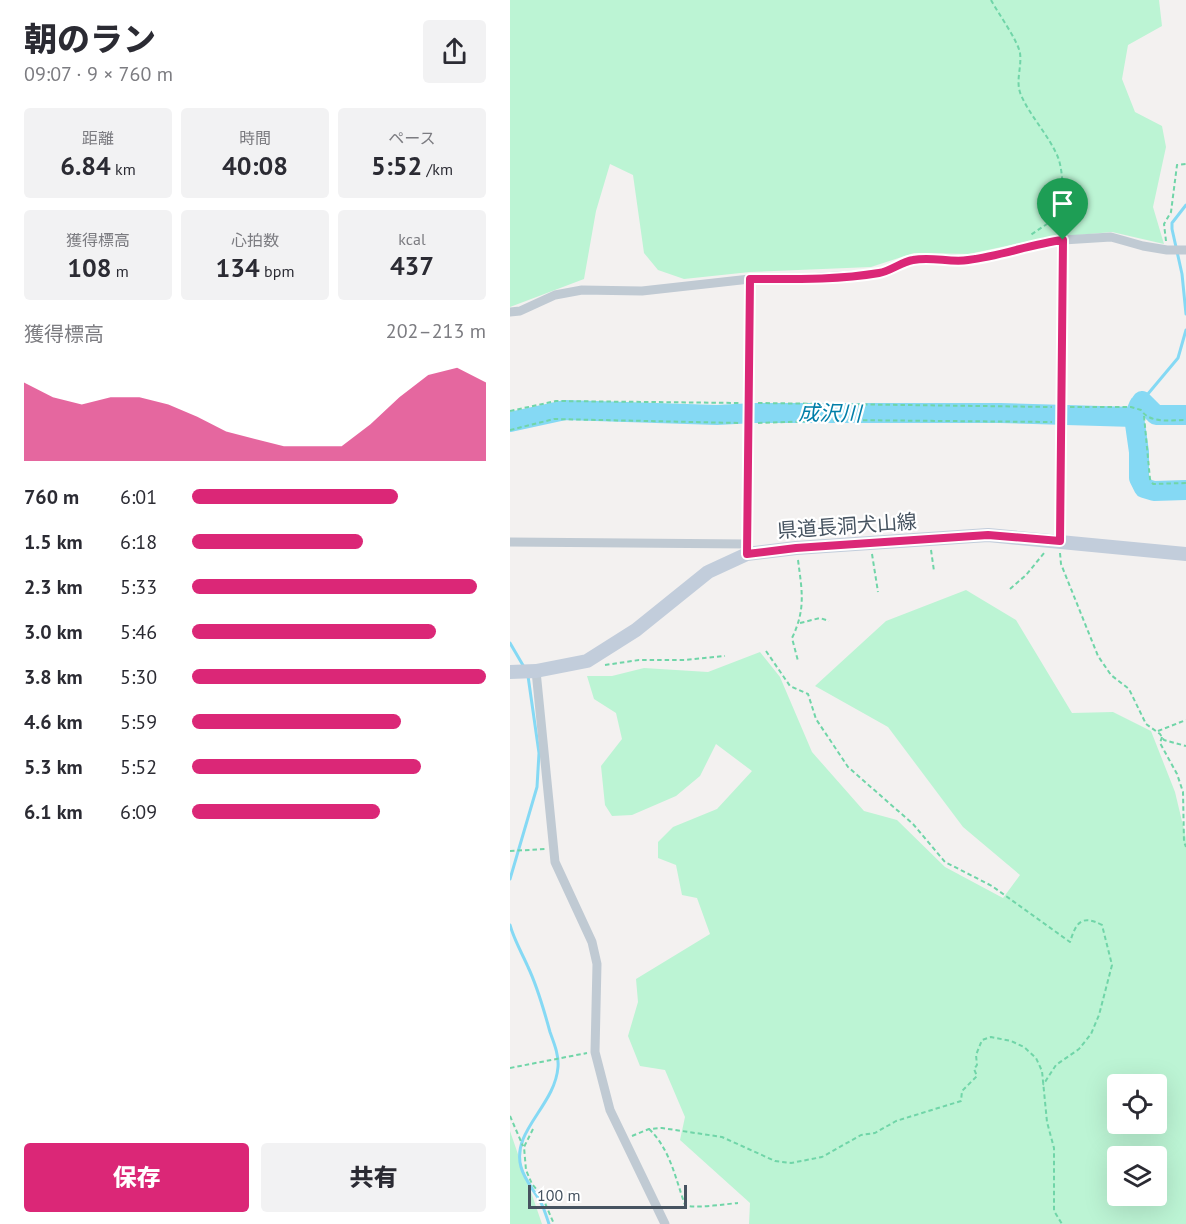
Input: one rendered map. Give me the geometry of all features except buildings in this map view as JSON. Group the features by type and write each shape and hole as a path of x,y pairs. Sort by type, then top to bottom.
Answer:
{"main road":[{"name":"県道長洞犬山線","path":"522,672 587,662 636,630 708,572 747,549 870,544 988,535 1186,554"}],"street":[{"path":"510,312 520,311 555,295 582,290 642,291 750,279 881,273 912,260 934,258 966,261 1044,242 1063,240 1111,237 1143,246 1183,250"},
{"path":"1054,541 1061,415 1063,240"},
{"path":"510,542 747,549 750,279"},
{"path":"522,672 557,868 592,942 597,964 595,1052 605,1094 624,1140 665,1224"}],"path":[{"path":"991,0 1020,52 1020,71 1017,83 1029,110 1058,156 1063,189 1064,201 1047,224 1012,247 1013,251"},
{"path":"1167,250 1164,224 1171,212 1177,165 1186,164"},
{"path":"510,411 556,401 1061,415"},
{"path":"510,429 554,419 840,420 1061,415 1131,407 1141,410 1144,415 1150,479 1153,484 1186,483"},
{"path":"1144,415 1152,419 1186,420"},
{"path":"929,540 934,571"},
{"path":"1010,589 1054,541"},
{"path":"1054,541 1098,656 1111,675 1129,689 1146,724 1164,740 1186,746"},
{"path":"870,544 878,592"},
{"path":"796,548 802,587 802,609 792,638 798,661"},
{"path":"799,623 820,618 829,621"},
{"path":"766,651 790,686 808,694 816,719 848,767 914,824 945,862 992,886 1070,942 1075,927 1080,921 1092,919 1102,925 1112,965 1099,1015 1091,1034 1079,1049 1056,1065 1044,1085"},
{"path":"602,665 639,660 685,660 725,656"},
{"path":"1156,731 1186,720"},
{"path":"1162,737 1160,742 1177,774 1183,792 1186,847"},
{"path":"512,851 554,848"},
{"path":"624,1140 649,1129 662,1128 722,1137 774,1161 790,1163 822,1157 861,1135 875,1132 896,1121 961,1101 962,1091 977,1076 974,1069 977,1065 976,1055 982,1040 991,1037 1011,1041 1024,1047 1036,1058 1042,1071 1047,1122 1054,1148 1054,1211 1062,1224"},
{"path":"510,1068 595,1052"},
{"path":"510,1116 523,1147 526,1170 532,1184 542,1196 554,1224"},
{"path":"523,1147 532,1129"},
{"path":"649,1129 668,1154 685,1204 691,1208 738,1203"}],"green space":[{"path":"510,0 1159,0 1162,26 1128,45 1122,79 1135,112 1162,126 1166,147 1153,207 1164,244 1112,232 1044,238 969,254 914,253 871,267 750,272 684,279 658,270 644,253 633,175 610,164 596,211 584,279 510,307"},
{"path":"966,590 1016,620 1072,713 1113,712 1151,731 1175,792 1186,838 1186,1224 749,1224 750,1203 680,1140 685,1117 665,1070 640,1066 628,1036 638,1002 636,979 710,934 697,898 682,895 676,865 658,858 658,842 673,827 717,809 752,771 716,744 700,776 676,796 632,815 612,816 605,805 601,766 622,739 616,713 594,699 587,676 612,676 644,668 708,672 760,652 780,677 812,752 864,811 897,820 945,867 1003,898 1020,875 963,827 888,727 815,686 886,621"},
{"path":"510,1131 542,1224 510,1224"}],"waterway":[{"path":"1186,205 1172,223 1182,274 1186,314"},
{"path":"1142,401 1178,358 1186,330"},
{"path":"1142,401 1156,415 1186,415"},
{"name":"成沢川","path":"510,422 565,410 717,415 1000,413 1134,417 1142,401"},
{"path":"1139,405 1134,417 1139,452 1139,478 1144,488 1154,491 1186,490"},
{"path":"510,643 524,667"},
{"path":"510,879 537,787 539,753 528,676"},
{"path":"510,925 538,991 558,1058 555,1081 550,1094 528,1130 522,1142 520,1154 523,1172 544,1209 549,1224"}],"route":[{"path":"1063,240 1060,541 988,535 796,548 747,554 750,279 881,273 912,260 934,258 966,261 1000,255 1044,242 1063,240"}]}
